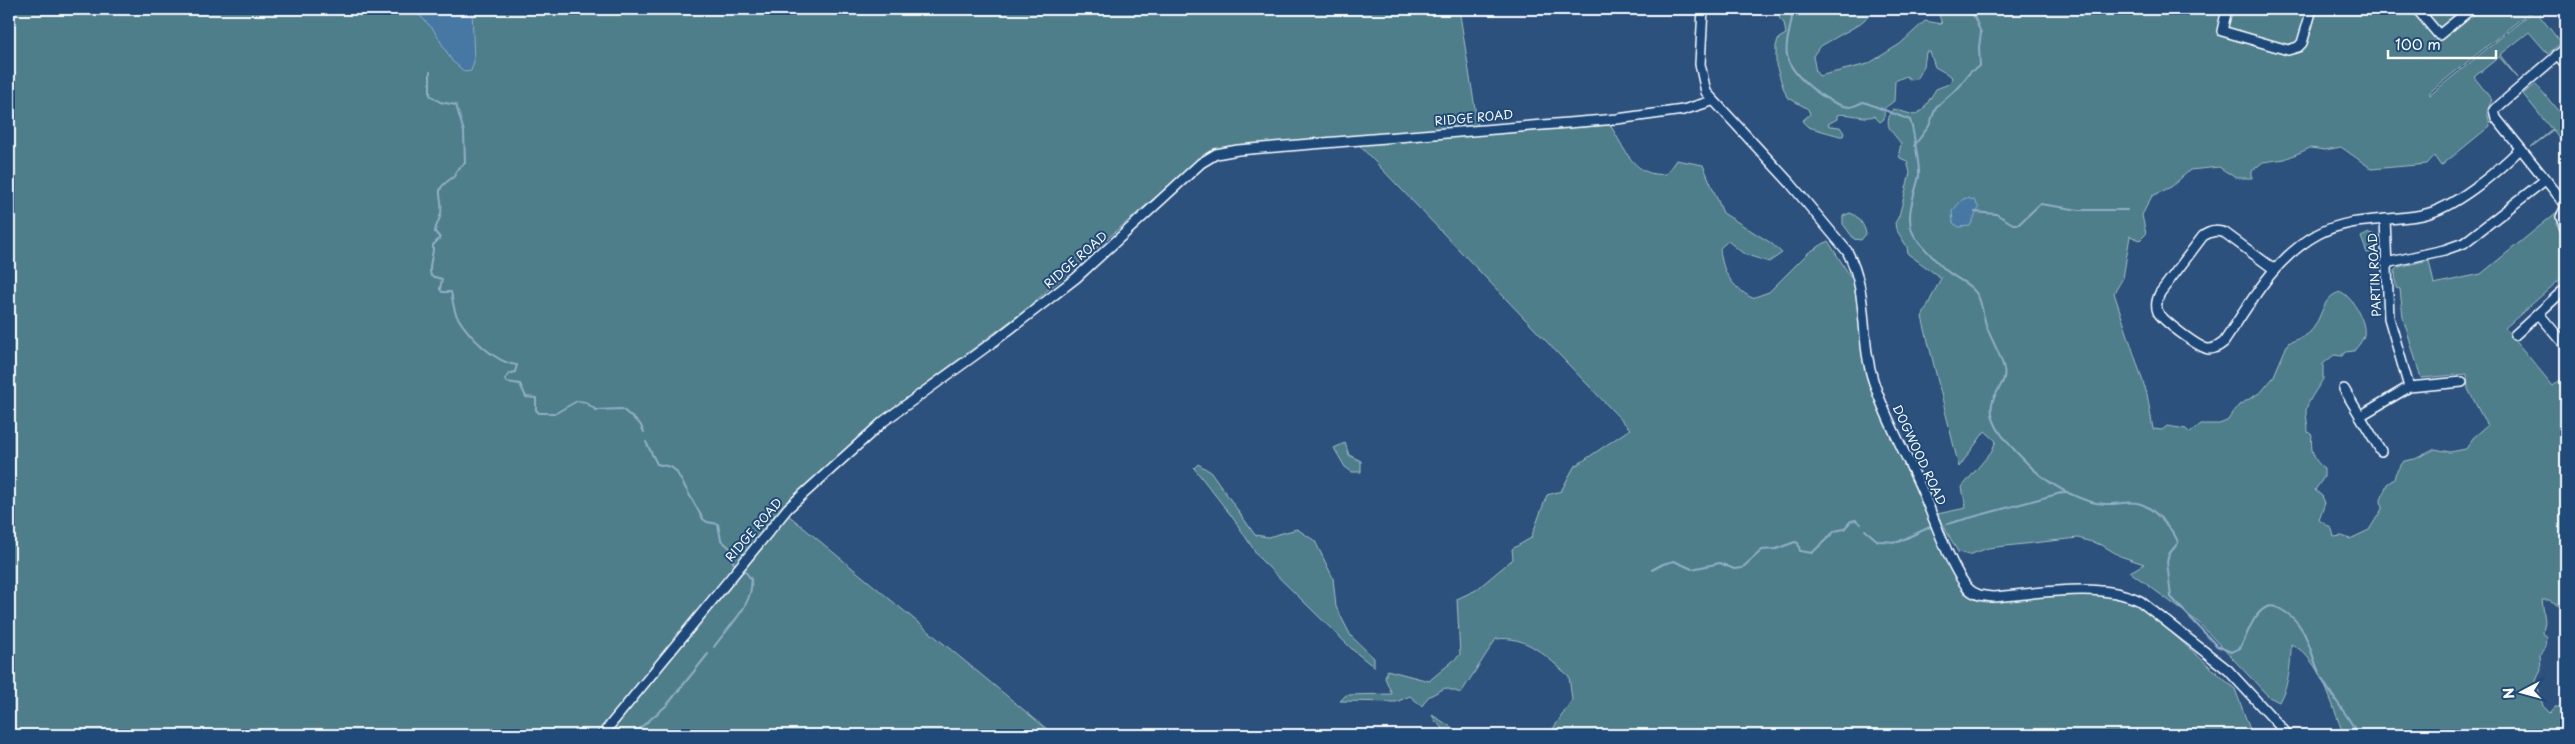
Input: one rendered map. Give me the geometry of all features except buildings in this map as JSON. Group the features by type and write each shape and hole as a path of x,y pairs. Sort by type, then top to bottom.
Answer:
{"street":[{"name":"DOGWOOD ROAD","path":"1703,9 1700,71 1702,84 1712,101 1790,183 1847,250 1856,270 1862,291 1866,343 1873,380 1949,553 1968,589 1974,594 1987,597 2100,591 2128,595 2140,601 2228,670 2288,735"},
{"path":"2227,9 2222,31 2288,50 2298,48 2302,43 2312,9"},
{"path":"2417,9 2439,35 2470,9"},
{"path":"2566,48 2494,110 2496,118 2566,206 2561,217 2566,231"},
{"path":"2557,55 2566,66"},
{"name":"RIDGE ROAD","path":"602,735 788,508 884,421 997,340 1076,278 1208,158 1238,150 1617,119 1683,110 1712,101"},
{"path":"2274,268 2225,233 2218,230 2210,232 2202,236 2160,293 2156,302 2158,311 2200,346 2209,350 2217,348 2224,342 2274,268 2319,234 2344,223 2424,215 2448,205 2520,149"},
{"path":"2386,262 2464,244 2545,180"},
{"name":"PARTIN ROAD","path":"2385,219 2389,318 2409,387"},
{"path":"2515,335 2539,314 2542,308 2566,288"},
{"path":"2539,314 2566,346"},
{"path":"2360,416 2409,387 2462,382"},
{"path":"2344,389 2381,451"}],"green space":[{"path":"9,9 1459,9 1478,127 1229,146 1201,158 1020,314 882,416 785,506 597,735 9,735"},
{"path":"1781,9 1877,9 1858,25 1819,47 1813,56 1816,72 1819,76 1868,64 1900,44 1925,21 1942,24 1937,9 2533,9 2430,92 2430,95 2536,9 2546,9 2539,15 2561,43 2548,54 2529,32 2500,55 2518,78 2499,57 2474,77 2492,100 2487,111 2490,126 2441,166 2434,156 2427,164 2372,169 2341,147 2325,150 2310,148 2285,159 2263,162 2252,171 2252,178 2236,178 2219,167 2190,170 2171,187 2152,196 2142,215 2146,234 2140,240 2130,236 2123,278 2114,293 2147,394 2153,429 2162,430 2167,426 2186,429 2190,433 2201,424 2219,424 2227,421 2239,405 2261,392 2273,378 2288,343 2310,332 2326,303 2334,294 2341,292 2346,295 2362,319 2364,326 2363,338 2354,351 2345,352 2342,356 2334,355 2323,364 2323,379 2306,411 2308,432 2312,435 2311,445 2313,454 2317,462 2324,468 2324,477 2315,490 2322,496 2325,503 2319,520 2332,529 2334,537 2342,536 2350,539 2369,530 2382,509 2381,500 2387,484 2394,479 2396,472 2404,461 2415,459 2435,449 2450,452 2466,449 2473,438 2487,426 2468,389 2467,374 2421,378 2403,318 2400,289 2396,288 2395,270 2398,267 2429,260 2434,284 2481,274 2557,212 2556,225 2566,239 2566,274 2505,328 2553,386 2566,375 2566,605 2561,606 2549,600 2542,600 2545,621 2543,633 2547,638 2546,646 2540,654 2541,669 2536,681 2543,706 2550,713 2555,707 2566,707 2566,735 2344,735 2318,672 2301,651 2291,644 2289,674 2285,688 2279,702 2269,697 2198,622 2130,572 2144,564 2120,556 2102,545 2078,538 1988,548 1969,555 1958,552 1937,514 1966,508 1962,487 1991,452 1996,441 1985,431 1959,467 1922,317 1941,278 1908,254 1907,247 1896,229 1895,223 1899,216 1910,173 1907,161 1900,158 1901,144 1888,124 1893,109 1914,115 1923,110 1936,89 1949,84 1952,79 1951,76 1935,67 1930,52 1926,52 1924,66 1916,79 1911,80 1906,76 1895,81 1894,101 1885,108 1884,119 1880,122 1874,116 1837,115 1837,119 1828,124 1829,126 1840,127 1844,133 1843,136 1808,127 1802,121 1810,114 1808,109 1787,97 1776,65 1776,46 1779,38 1786,34 1784,23 1779,18"},
{"path":"2536,84 2563,117 2566,114 2566,147 2553,131 2531,147 2552,130 2523,94"},
{"path":"1610,125 1631,160 1645,171 1655,174 1666,174 1676,160 1703,165 1723,213 1771,243 1782,253 1769,262 1744,254 1728,241 1720,248 1725,271 1729,278 1738,288 1752,298 1769,292 1808,253 1828,241 1852,279 1854,276 1867,379 1884,422 1964,593 1977,600 2086,595 2114,595 2128,599 2154,617 2235,689 2252,735 1549,735 1572,700 1569,676 1536,649 1518,640 1507,639 1496,639 1461,693 1445,688 1428,697 1422,706 1410,696 1396,702 1340,701 1346,695 1392,694 1385,678 1387,670 1429,681 1460,655 1457,599 1476,590 1513,559 1512,549 1531,538 1547,495 1561,491 1574,467 1630,429 1358,144"},
{"path":"1850,213 1861,221 1864,228 1866,234 1861,240 1854,239 1843,224 1843,216"},
{"path":"2369,233 2375,235 2376,252 2367,253 2361,237"},
{"path":"1345,443 1349,455 1361,461 1361,472 1352,472 1345,467 1334,448"},
{"path":"1198,464 1211,472 1255,535 1268,537 1297,529 1315,541 1333,578 1336,607 1351,636 1374,658 1374,667 1354,651 1260,559 1233,518 1194,468"},
{"path":"787,514 1054,735 612,735 608,733"},
{"path":"1432,715 1464,735 1449,735"}],"water":[{"path":"413,9 472,9 474,62 471,71 465,72 452,61 433,29"},
{"path":"1963,199 1974,200 1979,208 1970,226 1959,227 1953,223 1952,211"}],"waterway":[{"path":"1792,9 1792,20 1786,49 1790,63 1803,80 1822,95 1841,105 1852,107 1864,102 1910,120 1919,172 1910,217 1912,231 1923,246 1947,271 1971,287 1978,296 1987,327 2005,373 1993,400 1992,409 1993,417 2001,434 2039,474 2070,494 2100,504 2136,503 2154,512 2176,537 2178,543 2169,554 2167,562 2171,597 2217,646 2231,652 2240,648 2254,620 2267,607 2276,607 2291,616 2303,631 2321,677 2358,735"},
{"path":"1914,146 1929,126 1936,107 1960,86 1970,72 1980,66 1979,47 1981,33 1971,9"},
{"path":"430,72 430,95 440,102 456,105 464,132 465,163 456,171 455,176 440,189 441,213 435,232 440,238 433,245 431,276 442,279 440,289 442,292 451,292 456,315 483,348 500,359 517,365 515,372 509,374 505,379 507,382 520,384 526,397 536,398 536,410 539,413 556,413 577,401 585,402 596,410 622,409 640,424 644,432"},
{"path":"1975,212 1996,214 2013,224 2019,224 2040,204 2080,210 2127,210"},
{"path":"646,442 657,464 671,467 676,471 703,519 707,522 718,524 721,540 730,548 733,562 736,565"},
{"path":"1947,524 2065,492"},
{"path":"1652,570 1674,561 1692,569 1720,563 1734,569 1742,568 1762,550 1776,549 1795,542 1798,543 1800,551 1812,553 1835,531 1844,529 1851,521 1856,520 1861,524"},
{"path":"1865,530 1878,541 1898,542 1930,527"},
{"path":"714,647 739,615 749,598 751,579 744,570"},
{"path":"632,735 667,705 708,654"}]}
